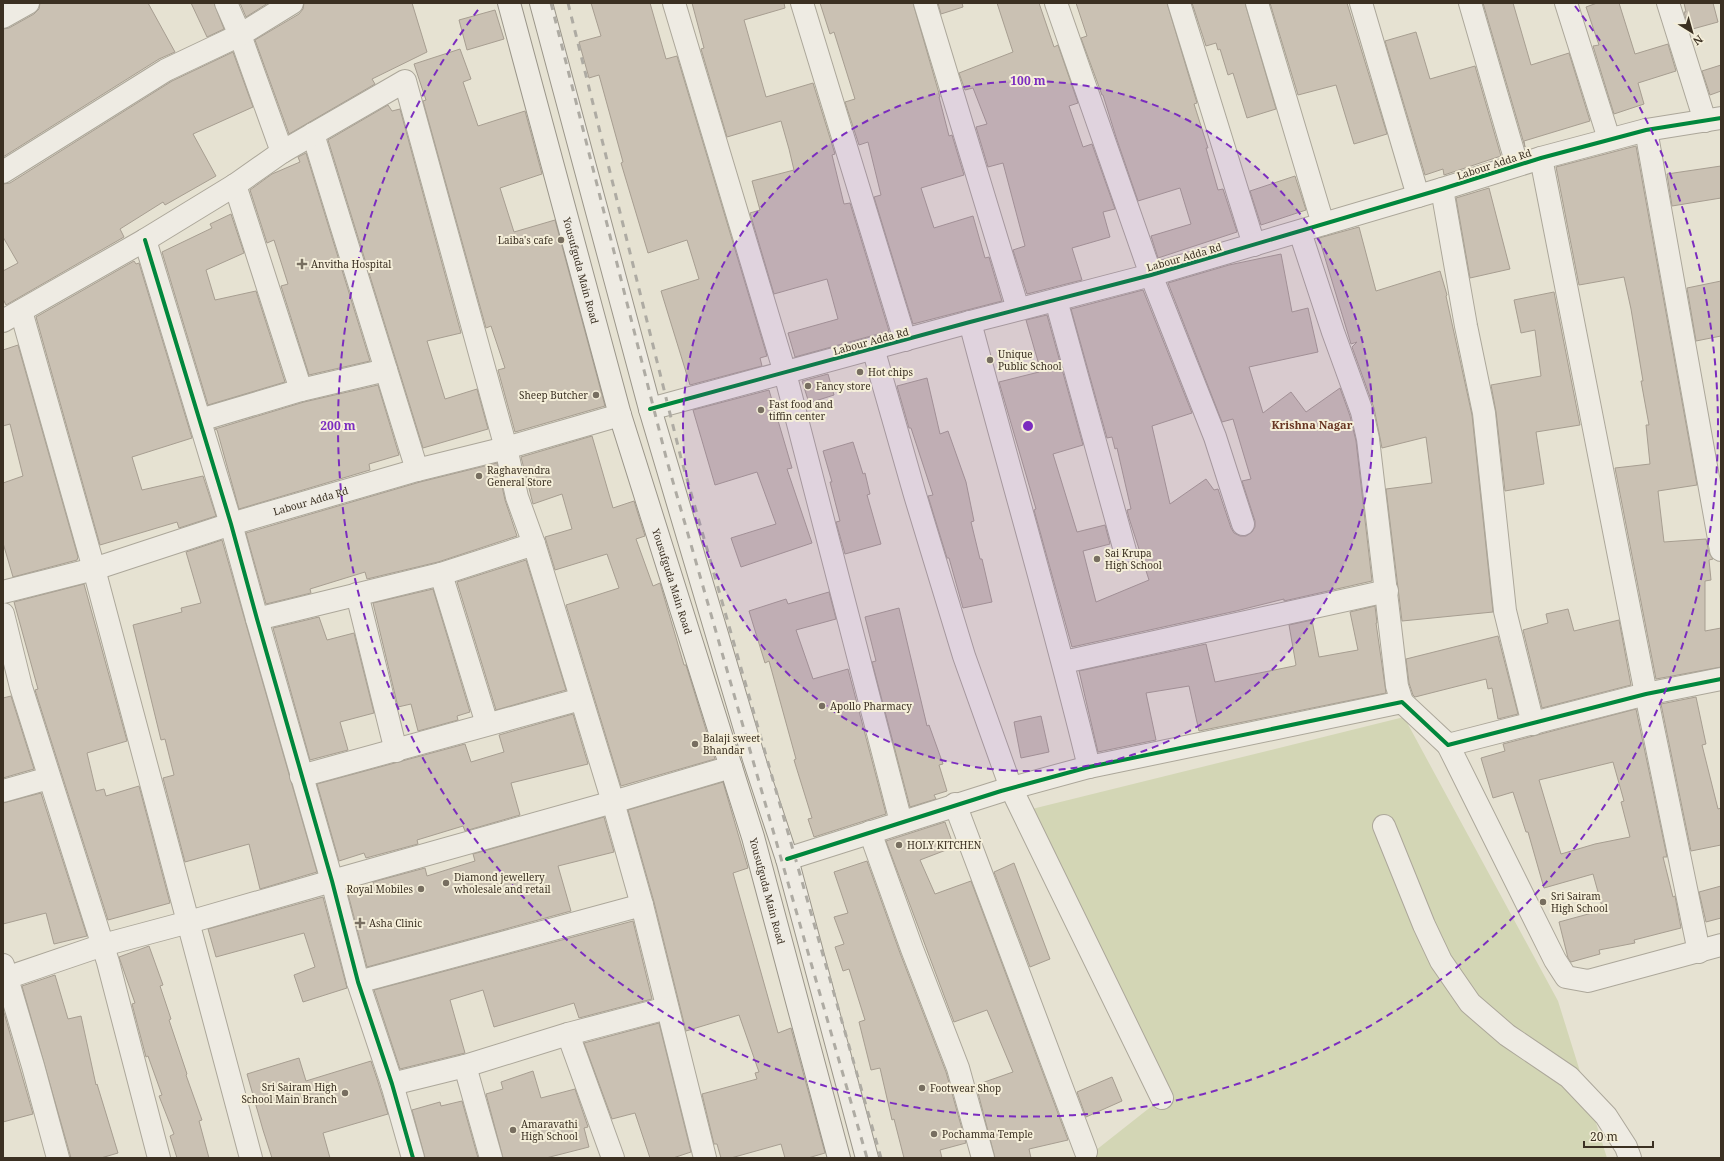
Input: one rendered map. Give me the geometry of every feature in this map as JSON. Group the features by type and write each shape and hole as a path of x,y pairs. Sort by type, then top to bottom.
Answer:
{"street":[{"path":"3,17 28,3"},
{"path":"226,3 240,35 282,152"},
{"path":"3,172 166,70 240,35 292,3"},
{"name":"Yousufguda Main Road","path":"509,3 620,415 753,837 839,1158"},
{"path":"541,3 650,409 754,759 787,859 867,1158"},
{"path":"674,3 785,372 900,822"},
{"path":"802,3 905,340"},
{"path":"926,3 1018,309"},
{"path":"1056,3 1151,275 1215,437 1243,524"},
{"path":"1179,3 1254,245"},
{"path":"1257,3 1323,224"},
{"path":"1361,3 1418,196"},
{"path":"1470,3 1517,165"},
{"path":"1566,3 1609,139"},
{"path":"1668,3 1713,119"},
{"path":"252,1158 94,569 12,316 145,240 235,185 282,152 405,81 506,448 517,497 534,544 613,802 642,905 705,1158"},
{"name":"Labour Adda Rd","path":"650,409 1018,309 1151,275 1300,232 1540,158 1609,139 1646,130 1713,119"},
{"path":"1646,130 1721,550"},
{"path":"313,134 417,470"},
{"path":"1540,158 1646,694 1699,952"},
{"path":"235,185 301,390"},
{"path":"1442,189 1466,326 1484,413 1505,611 1533,724"},
{"path":"1300,232 1333,332 1362,412 1367,432 1387,591 1397,686 1402,702 1448,745 1555,960 1566,978 1588,981 1721,945"},
{"path":"145,240 231,524 256,619 332,881 358,982 392,1084 413,1158"},
{"path":"1056,300 1125,551"},
{"path":"970,322 1007,462 1064,662 1089,767"},
{"path":"873,348 915,495 964,656 1011,788 1162,1098"},
{"path":"200,420 301,390 386,370"},
{"name":"Labour Adda Rd","path":"3,592 94,569 231,524 417,470 506,448 620,415"},
{"path":"256,619 441,574 534,544"},
{"path":"441,574 487,724"},
{"path":"1064,662 1387,591"},
{"path":"357,594 396,751"},
{"path":"3,614 12,690 49,778 103,945 159,1158"},
{"path":"1448,745 1646,694 1721,679"},
{"path":"301,776 581,699"},
{"path":"787,859 955,804 1089,767 1402,702"},
{"path":"58,1158 33,1066 4,974 613,802 730,767"},
{"path":"3,791 49,778"},
{"path":"955,804 1086,1152"},
{"path":"1384,826 1424,925 1442,961 1470,1003 1507,1036 1568,1077 1606,1116 1626,1147 1630,1158"},
{"path":"870,832 912,949 958,1068 983,1158"},
{"path":"358,982 642,905"},
{"path":"392,1084 465,1066 568,1034 667,1008"},
{"path":"568,1034 614,1158"},
{"path":"465,1066 491,1158"}],"green space":[{"path":"1404,717 1558,1001 1607,1158 1086,1158 1162,1098 1032,809"}],"building":[{"path":"40,3 148,3 175,52 159,59 3,157 3,29 9,28 34,14 39,9"},
{"path":"191,3 214,3 224,29 207,37"},
{"path":"240,3 268,3 246,17"},
{"path":"304,3 412,3 427,52 372,79 375,84 289,134 255,40 299,14 303,9"},
{"path":"591,3 650,3 666,59 677,56 767,356 760,358 762,366 690,385 661,291 699,279 687,240 648,253 621,163 623,162 599,75 589,78 579,42 601,36"},
{"path":"692,3 784,3 785,8 744,20 766,97 813,83 835,154 832,155 844,204 850,203 889,331 795,357 788,333 838,319 827,279 774,294 750,213 760,210 752,181 794,170 789,149 781,121 727,137 701,49 704,48"},
{"path":"820,3 913,3 940,97 949,136 952,135 964,175 921,188 934,228 973,216 985,258 989,257 1002,301 913,324 874,197 881,195 868,142 859,145 845,102 855,99 834,32 830,34"},
{"path":"938,3 962,3 963,7 941,14"},
{"path":"997,3 1039,3 1054,47 1058,45 1078,103 1069,106 1083,147 1092,144 1115,209 1103,212 1110,237 1072,248 1082,280 1027,294 1013,250 1025,246 1003,163 988,167 976,127 987,124 973,88 965,90 959,73 1013,52"},
{"path":"1076,3 1167,3 1197,103 1194,104 1208,148 1206,148 1218,190 1223,189 1237,232 1158,258 1151,236 1191,224 1180,188 1138,201 1103,95 1081,38 1087,36"},
{"path":"1192,3 1245,3 1276,109 1247,118 1233,73 1228,75 1220,49 1218,50 1216,43 1206,46"},
{"path":"1270,3 1347,3 1387,134 1354,144 1336,85 1298,95"},
{"path":"1483,3 1513,3 1531,65 1569,53 1590,121 1524,141 1525,147"},
{"path":"1597,3 1619,3 1635,54 1668,44 1676,71 1638,83 1644,104 1614,114 1593,46 1599,45 1586,7"},
{"path":"1684,3 1713,3 1718,22 1689,30 1684,12 1686,12"},
{"path":"495,10 504,39 467,50 459,20"},
{"path":"1416,32 1430,79 1475,66 1501,156 1444,175 1443,169 1425,175 1385,41"},
{"path":"460,49 471,79 463,82 478,126 525,111 542,174 500,188 514,232 555,220 605,406 515,432 498,370 505,368 491,326 486,328 423,101 426,100 414,64"},
{"path":"233,52 253,107 193,134 216,176 165,205 163,202 120,229 124,237 6,305 3,299 3,271 18,263 3,237 3,184 10,183 172,81"},
{"path":"1721,65 1721,91 1710,95 1702,71"},
{"path":"388,105 392,111 400,109 461,333 427,341 445,399 477,389 488,429 423,448 328,140"},
{"path":"1636,146 1697,485 1658,491 1664,542 1706,539 1709,553 1713,559 1709,560 1711,580 1705,581 1705,631 1721,628 1721,667 1656,679 1615,468 1650,464 1646,425 1649,425 1631,309 1624,277 1579,285 1556,167"},
{"path":"306,153 370,361 309,375 281,286 288,284 274,240 267,243 250,190 272,174 300,162 298,157"},
{"path":"1721,166 1721,198 1672,206 1667,174"},
{"path":"1295,176 1306,210 1261,225 1250,191"},
{"path":"1489,188 1510,269 1470,278 1456,198"},
{"path":"231,214 244,253 206,270 215,300 256,291 285,382 208,405 162,252 212,228 210,224"},
{"path":"1359,227 1376,291 1440,271 1447,295 1472,415 1493,612 1402,621 1386,489 1432,483 1426,437 1382,448 1374,408 1352,347 1357,342 1351,344 1319,238"},
{"path":"1281,254 1292,312 1308,308 1318,352 1249,367 1263,413 1291,392 1306,412 1340,388 1350,416 1356,441 1372,581 1284,601 1284,599 1072,647 1034,510 1036,509 999,382 1039,372 1037,366 1039,365 1026,320 1047,315 1083,445 1053,454 1077,532 1105,525 1110,544 1083,551 1096,602 1149,580 1127,510 1131,509 1117,448 1115,449 1112,437 1107,438 1071,309 1143,290 1192,413 1152,426 1170,504 1206,479 1214,490 1218,489 1234,533 1240,536 1246,536 1252,532 1255,527 1255,521 1242,481 1251,479 1233,419 1222,422 1168,283 1229,265"},
{"path":"134,261 136,264 139,263 192,438 132,457 142,490 203,476 216,516 179,528 177,522 100,545 36,317"},
{"path":"1721,281 1721,336 1696,341 1687,288"},
{"path":"1554,292 1580,425 1536,432 1544,484 1505,491 1496,412 1491,385 1541,376 1535,330 1521,333 1514,300"},
{"path":"18,345 78,557 77,560 13,577 3,543 3,483 23,476 10,424 3,426 3,350"},
{"path":"828,374 834,395 809,403 802,381"},
{"path":"927,378 940,434 948,431 966,482 974,521 971,522 980,559 982,559 992,602 963,608 949,558 947,558 928,496 933,495 911,428 909,428 897,386"},
{"path":"378,385 399,455 369,464 370,470 239,509 217,430 215,429 304,402"},
{"path":"769,390 792,468 787,469 812,543 741,567 731,538 776,524 757,472 715,485 693,410"},
{"path":"592,436 613,508 634,501 645,536 636,539 653,586 660,583 684,665 686,665 715,759 621,786 566,605 619,588 607,554 555,570 545,537 572,529 562,494 533,504 521,457"},
{"path":"853,442 863,474 865,473 870,494 867,495 881,544 845,554 836,522 840,521 830,482 832,482 823,451"},
{"path":"497,463 505,500 517,536 438,562 367,579 365,572 310,589 311,593 266,604 246,533 420,482"},
{"path":"222,540 317,872 260,889 249,844 185,862 163,778 174,775 165,739 161,740 133,625 182,612 181,608 201,603 186,552"},
{"path":"526,560 566,690 496,710 457,582"},
{"path":"84,584 127,741 87,753 96,791 104,789 106,796 139,786 170,903 108,920 35,690 38,689 14,602"},
{"path":"433,589 470,712 457,716 458,720 418,731 411,704 398,707 373,603"},
{"path":"829,592 836,619 796,630 813,679 848,669 886,814 814,837 808,819 812,818 794,760 796,759 769,661 765,663 749,611 786,599 788,604"},
{"path":"1375,606 1386,693 1199,731 1189,686 1146,693 1156,740 1098,752 1079,671 1206,644 1215,682 1294,666 1296,665 1289,625 1312,620 1319,657 1358,650 1350,612"},
{"path":"899,608 927,726 929,725 943,764 939,765 947,791 934,795 936,799 910,807 872,662 876,661 865,617"},
{"path":"1568,609 1574,631 1619,620 1631,685 1542,708 1523,630 1548,623 1546,614"},
{"path":"319,617 327,640 354,633 374,713 340,722 348,750 310,760 273,628"},
{"path":"1498,636 1518,714 1498,719 1492,688 1488,689 1486,679 1415,697 1413,695 1409,683 1406,659"},
{"path":"11,696 34,769 3,778 3,698"},
{"path":"1696,697 1706,744 1702,745 1718,809 1721,808 1721,845 1691,851 1661,704"},
{"path":"1636,709 1667,857 1663,857 1673,897 1675,896 1681,928 1634,940 1635,943 1599,950 1600,954 1571,962 1568,958 1559,922 1603,910 1593,874 1544,888 1528,832 1526,832 1513,792 1493,798 1481,758 1505,751 1503,744","holes":["1613,762 1624,801 1621,802 1630,837 1595,844 1561,854 1539,780"]},
{"path":"573,714 588,764 511,783 520,815 465,831 463,826 417,840 418,844 366,858 364,853 339,861 317,784 465,744 471,762 504,752 499,735"},
{"path":"1041,716 1049,752 1021,758 1014,722"},
{"path":"723,782 748,868 733,873 778,1033 791,1028 825,1153 808,1158 785,1158 781,1144 731,1158 721,1158 717,1144 714,1144 702,1094 757,1079 755,1073 759,1072 739,1015 686,1031 654,902 628,810"},
{"path":"41,793 87,936 54,944 46,913 3,924 3,803"},
{"path":"604,817 614,852 558,866 571,911 367,967 348,894 374,887 373,882 425,868 427,876 475,861 473,854"},
{"path":"945,822 954,847 920,860 935,894 971,881 1068,1140 1029,1149 1031,1158 995,1158 976,1085 1013,1072 987,1010 954,1022 886,841"},
{"path":"867,861 900,953 946,1072 966,1143 940,1150 942,1158 904,1158 894,1119 892,1120 880,1068 871,1070 859,1022 865,1020 849,969 843,971 835,947 844,944 834,917 848,913 834,872"},
{"path":"1014,863 1050,959 1030,967 994,872"},
{"path":"1721,886 1721,918 1706,922 1699,892"},
{"path":"323,897 347,988 303,1002 294,975 315,967 304,933 216,957 208,929"},
{"path":"633,921 652,999 579,1018 574,1003 494,1027 483,990 450,1000 465,1053 400,1069 374,990"},
{"path":"149,946 163,985 160,986 171,1019 169,1020 202,1120 199,1121 209,1158 177,1158 170,1136 174,1134 159,1096 162,1095 148,1056 146,1057 132,1004 135,1003 119,957"},
{"path":"55,975 68,1019 81,1016 96,1085 97,1084 118,1153 101,1158 71,1158 22,986"},
{"path":"3,1009 33,1114 3,1122"},
{"path":"659,1023 691,1152 673,1158 650,1158 635,1113 612,1119 584,1043"},
{"path":"299,1058 306,1081 371,1061 388,1114 323,1133 330,1158 272,1158 247,1074"},
{"path":"533,1071 541,1098 575,1089 588,1127 584,1128 589,1147 546,1158 503,1158 486,1094 503,1089 501,1082"},
{"path":"1112,1077 1122,1101 1086,1117 1077,1092"},
{"path":"462,1101 478,1158 425,1158 412,1110 440,1102 441,1106"}],"railway":[{"path":"551,3 667,461 867,1158"},
{"path":"568,3 681,458 881,1158"}],"cycle path":[{"path":"650,409 970,322 1151,275 1442,189 1541,158 1646,130 1721,118"},
{"path":"145,240 231,524 332,881 358,982 392,1084 413,1158"},
{"path":"787,859 1001,791 1089,767 1402,702 1448,745 1646,694 1721,679"}],"place":[{"name":"Laiba's cafe","path":"561,240"},
{"name":"Anvitha Hospital","path":"302,264"},
{"name":"Unique Public School","path":"990,360"},
{"name":"Hot chips","path":"860,372"},
{"name":"Fancy store","path":"808,386"},
{"name":"Sheep Butcher","path":"596,395"},
{"name":"Fast food and tiffin center","path":"761,410"},
{"name":"Raghavendra General Store","path":"479,476"},
{"name":"Sai Krupa High School","path":"1097,559"},
{"name":"Apollo Pharmacy","path":"822,706"},
{"name":"Balaji sweet Bhandar","path":"695,744"},
{"name":"HOLY KITCHEN","path":"899,845"},
{"name":"Diamond jewellery wholesale and retail","path":"446,883"},
{"name":"Royal Mobiles","path":"421,889"},
{"name":"Sri Sairam High School","path":"1543,902"},
{"name":"Asha Clinic","path":"360,923"},
{"name":"Footwear Shop","path":"922,1088"},
{"name":"Sri Sairam High School Main Branch","path":"345,1093"},
{"name":"Amaravathi High School","path":"513,1130"},
{"name":"Pochamma Temple","path":"934,1134"}],"district":[{"name":"Krishna Nagar","path":"1312,425"}]}
